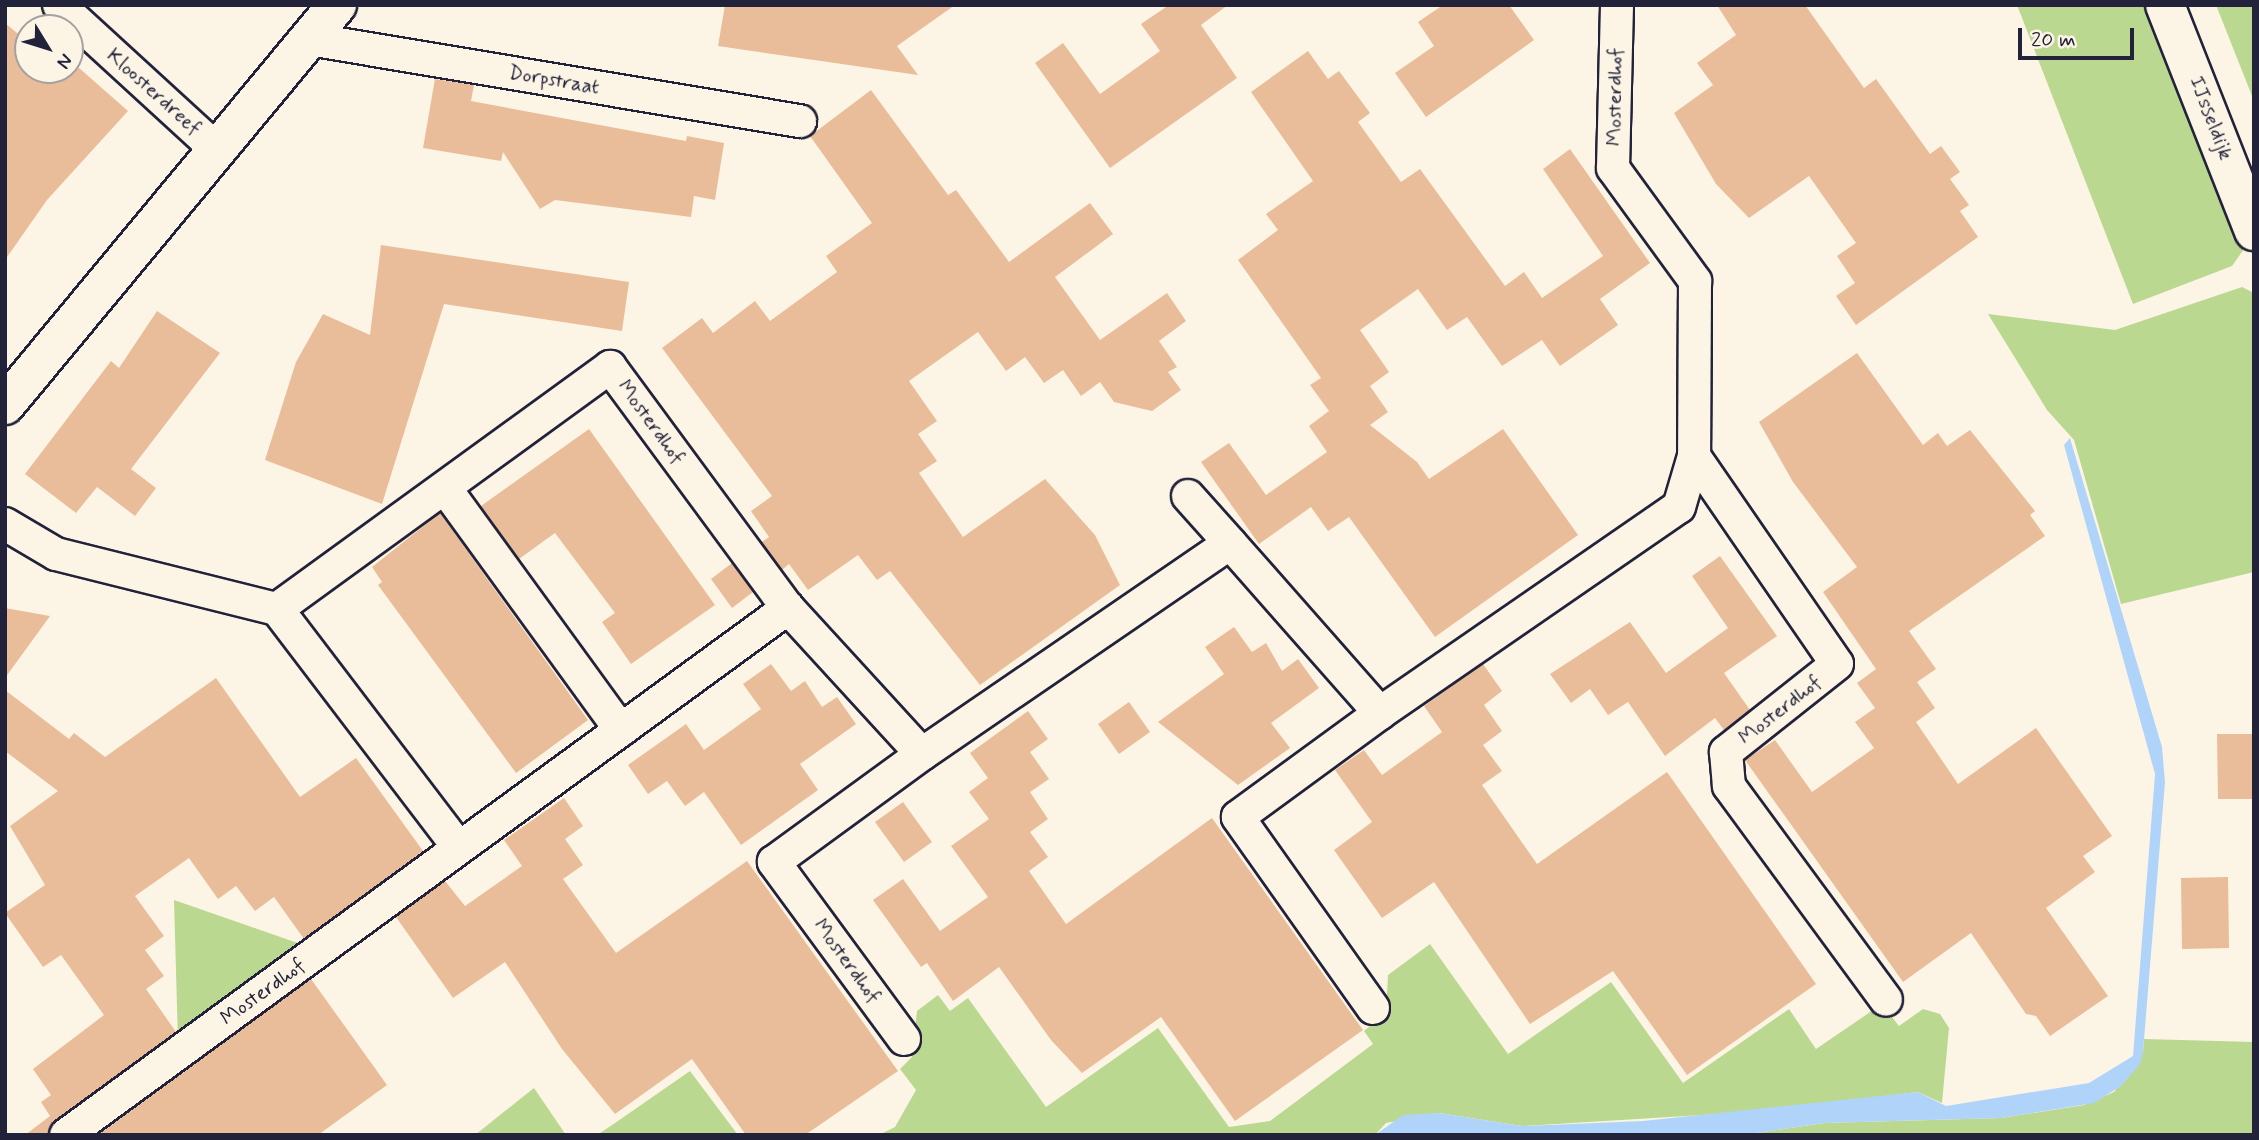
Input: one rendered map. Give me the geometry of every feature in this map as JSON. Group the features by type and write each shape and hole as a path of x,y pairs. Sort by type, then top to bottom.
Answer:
{"street":[{"name":"Kloosterdreef","path":"59,5 217,149"},
{"path":"5,405 337,5"},
{"name":"Mosterdhof","path":"1373,1008 1238,817 1380,713 1679,507 1694,456 1695,281 1613,169 1617,5"},
{"name":"IJsseldijk","path":"2165,5 2254,231"},
{"name":"Dorpstraat","path":"309,39 800,121"},
{"name":"Mosterdhof","path":"277,609 610,367 788,608 922,754"},
{"name":"Mosterdhof","path":"1694,456 1837,664 1726,752 1729,786 1886,1000"},
{"path":"445,488 621,730"},
{"path":"1188,496 1380,713"},
{"path":"5,524 56,554 277,609 459,848"},
{"name":"Mosterdhof","path":"904,1039 774,862 922,754 1230,543"},
{"name":"Mosterdhof","path":"66,1135 788,608"}],"green space":[{"path":"2017,5 2149,5 2244,249 2232,266 2133,304"},
{"path":"2216,5 2254,5 2254,101"},
{"path":"2242,287 2254,293 2254,572 2121,604 2074,440 2047,410 1988,314 2115,330"},
{"path":"174,900 309,947 178,1042"},
{"path":"1430,944 1508,1054 1611,982 1683,1083 1789,1009 1816,1049 1882,1004 1899,1026 1923,1009 1940,1014 1949,1028 1942,1103 1918,1092 1767,1111 1522,1126 1439,1113 1386,1123 1375,1135 879,1135 895,1127 916,1090 900,1069 912,1057 917,1011 938,995 950,1011 968,998 1046,1107 1158,1028 1229,1127 1270,1121 1373,1044 1364,1031 1386,1013 1388,975"},
{"path":"2144,1039 2254,1042 2254,1135 1743,1135 1824,1123 2001,1118 2084,1105 2114,1092 2143,1052"},
{"path":"690,1071 738,1135 597,1135 615,1123"},
{"path":"534,1088 566,1135 475,1135"}],"water":[{"path":"2070,438 2162,747 2165,782 2143,1052 2140,1064 2121,1086 2094,1103 2001,1118 1824,1123 1743,1135 1375,1135 1403,1115 1439,1113 1522,1126 1643,1121 1918,1092 1946,1106 2089,1083 2133,1056 2155,774 2064,445"}],"building":[{"path":"725,5 955,5 897,46 918,75 718,46"},
{"path":"1169,5 1228,5 1201,25 1237,78 1110,168 1035,63 1063,43 1100,94 1160,51 1141,24"},
{"path":"1443,5 1509,5 1534,40 1426,117 1395,73 1434,46 1418,22"},
{"path":"1717,5 1805,5 1864,88 1876,79 1930,154 1941,146 1960,172 1950,179 1969,205 1960,211 1978,237 1856,325 1836,296 1855,283 1837,256 1856,243 1809,176 1749,218 1716,184 1674,113 1713,85 1697,63 1736,35"},
{"path":"5,23 14,30 14,84 84,84 84,72 128,111 47,200 5,260"},
{"path":"1308,51 1328,79 1339,71 1370,113 1358,122 1401,182 1420,169 1505,286 1524,272 1542,298 1603,256 1543,169 1570,149 1650,263 1600,299 1618,325 1560,366 1542,340 1502,366 1467,317 1447,330 1418,289 1360,330 1389,372 1370,386 1388,412 1370,425 1417,462 1429,479 1503,429 1578,535 1435,637 1349,517 1328,531 1311,507 1259,544 1201,462 1229,443 1266,495 1327,452 1309,426 1329,411 1310,385 1321,378 1238,260 1278,230 1266,214 1313,181 1251,92"},
{"path":"435,79 474,85 471,101 686,141 687,136 724,143 715,200 694,196 691,217 555,200 540,209 503,152 501,161 423,148"},
{"path":"871,90 948,195 956,190 1009,262 1090,203 1113,234 1055,277 1100,340 1167,293 1186,321 1159,341 1177,367 1168,372 1181,390 1152,411 1114,402 1100,382 1081,396 1063,370 1044,383 1025,357 1006,371 978,332 909,381 937,421 918,434 937,461 919,473 963,537 1045,479 1095,535 1120,585 980,685 890,571 877,580 858,555 808,590 789,564 782,570 762,542 769,537 751,511 772,496 662,348 702,318 713,333 755,301 770,321 837,272 826,256 872,223 810,136"},
{"path":"381,245 629,282 622,331 444,304 382,504 265,460 296,362 323,314 370,335"},
{"path":"157,311 220,353 131,469 156,488 135,516 97,487 76,513 25,474 111,361 119,368"},
{"path":"1857,353 1923,445 1938,433 1947,446 1970,430 2035,511 2030,515 2045,536 1909,631 1936,669 1917,682 1935,708 1916,722 1958,784 2036,728 2112,836 2083,856 2095,872 2046,908 2108,996 2050,1036 2036,1016 2026,1014 1971,933 1903,982 1745,760 1775,740 1812,792 1874,748 1855,722 1875,708 1857,683 1876,669 1823,592 1857,567 1793,482 1759,422"},
{"path":"589,429 715,605 631,664 602,622 615,613 555,533 519,559 481,506"},
{"path":"440,513 588,720 516,773 378,585 382,582 372,567"},
{"path":"1720,556 1777,636 1724,673 1750,710 1724,730 1715,718 1665,756 1628,702 1608,715 1590,689 1571,703 1550,674 1630,622 1666,673 1728,628 1692,576"},
{"path":"732,563 753,592 732,608 711,579"},
{"path":"5,608 50,616 5,678"},
{"path":"1234,627 1252,652 1266,643 1282,671 1298,659 1319,688 1271,723 1290,748 1238,785 1158,722 1224,674 1205,647"},
{"path":"771,664 791,691 805,681 822,707 837,697 856,724 800,764 818,790 741,845 704,792 685,806 667,781 648,794 628,765 686,724 704,750 761,709 743,684"},
{"path":"1483,664 1502,691 1484,705 1502,731 1483,745 1502,771 1482,785 1537,864 1667,772 1816,984 1687,1075 1613,971 1530,1024 1434,882 1382,918 1334,850 1372,822 1335,770 1364,750 1382,775 1442,732 1424,706"},
{"path":"216,678 300,797 356,758 423,851 304,939 274,897 255,911 236,886 218,899 189,858 135,896 164,936 145,950 164,976 146,989 176,1032 55,1120 48,1135 25,1135 50,1116 41,1102 51,1095 33,1069 104,1015 61,955 43,967 5,913 45,885 10,826 58,791 5,751 5,690 69,739 74,733 105,757"},
{"path":"1129,702 1150,732 1119,754 1098,724"},
{"path":"1028,711 1048,739 1030,752 1049,779 1030,792 1048,819 1030,832 1048,857 1029,871 1066,924 1212,818 1363,1030 1235,1121 1161,1017 1082,1073 1051,1040 999,967 953,1001 927,963 921,967 873,900 903,879 940,931 988,897 951,846 989,819 969,792 988,778 970,753"},
{"path":"2217,734 2254,734 2254,799 2218,799"},
{"path":"564,798 583,826 565,839 583,865 563,879 616,953 747,861 898,1071 805,1135 746,1135 692,1059 615,1114 562,1049 505,962 453,998 396,917 445,881 465,906 522,866 504,840"},
{"path":"903,802 932,842 904,862 875,822"},
{"path":"2228,877 2229,948 2182,949 2181,878"},
{"path":"311,979 387,1085 318,1135 98,1135"}]}
